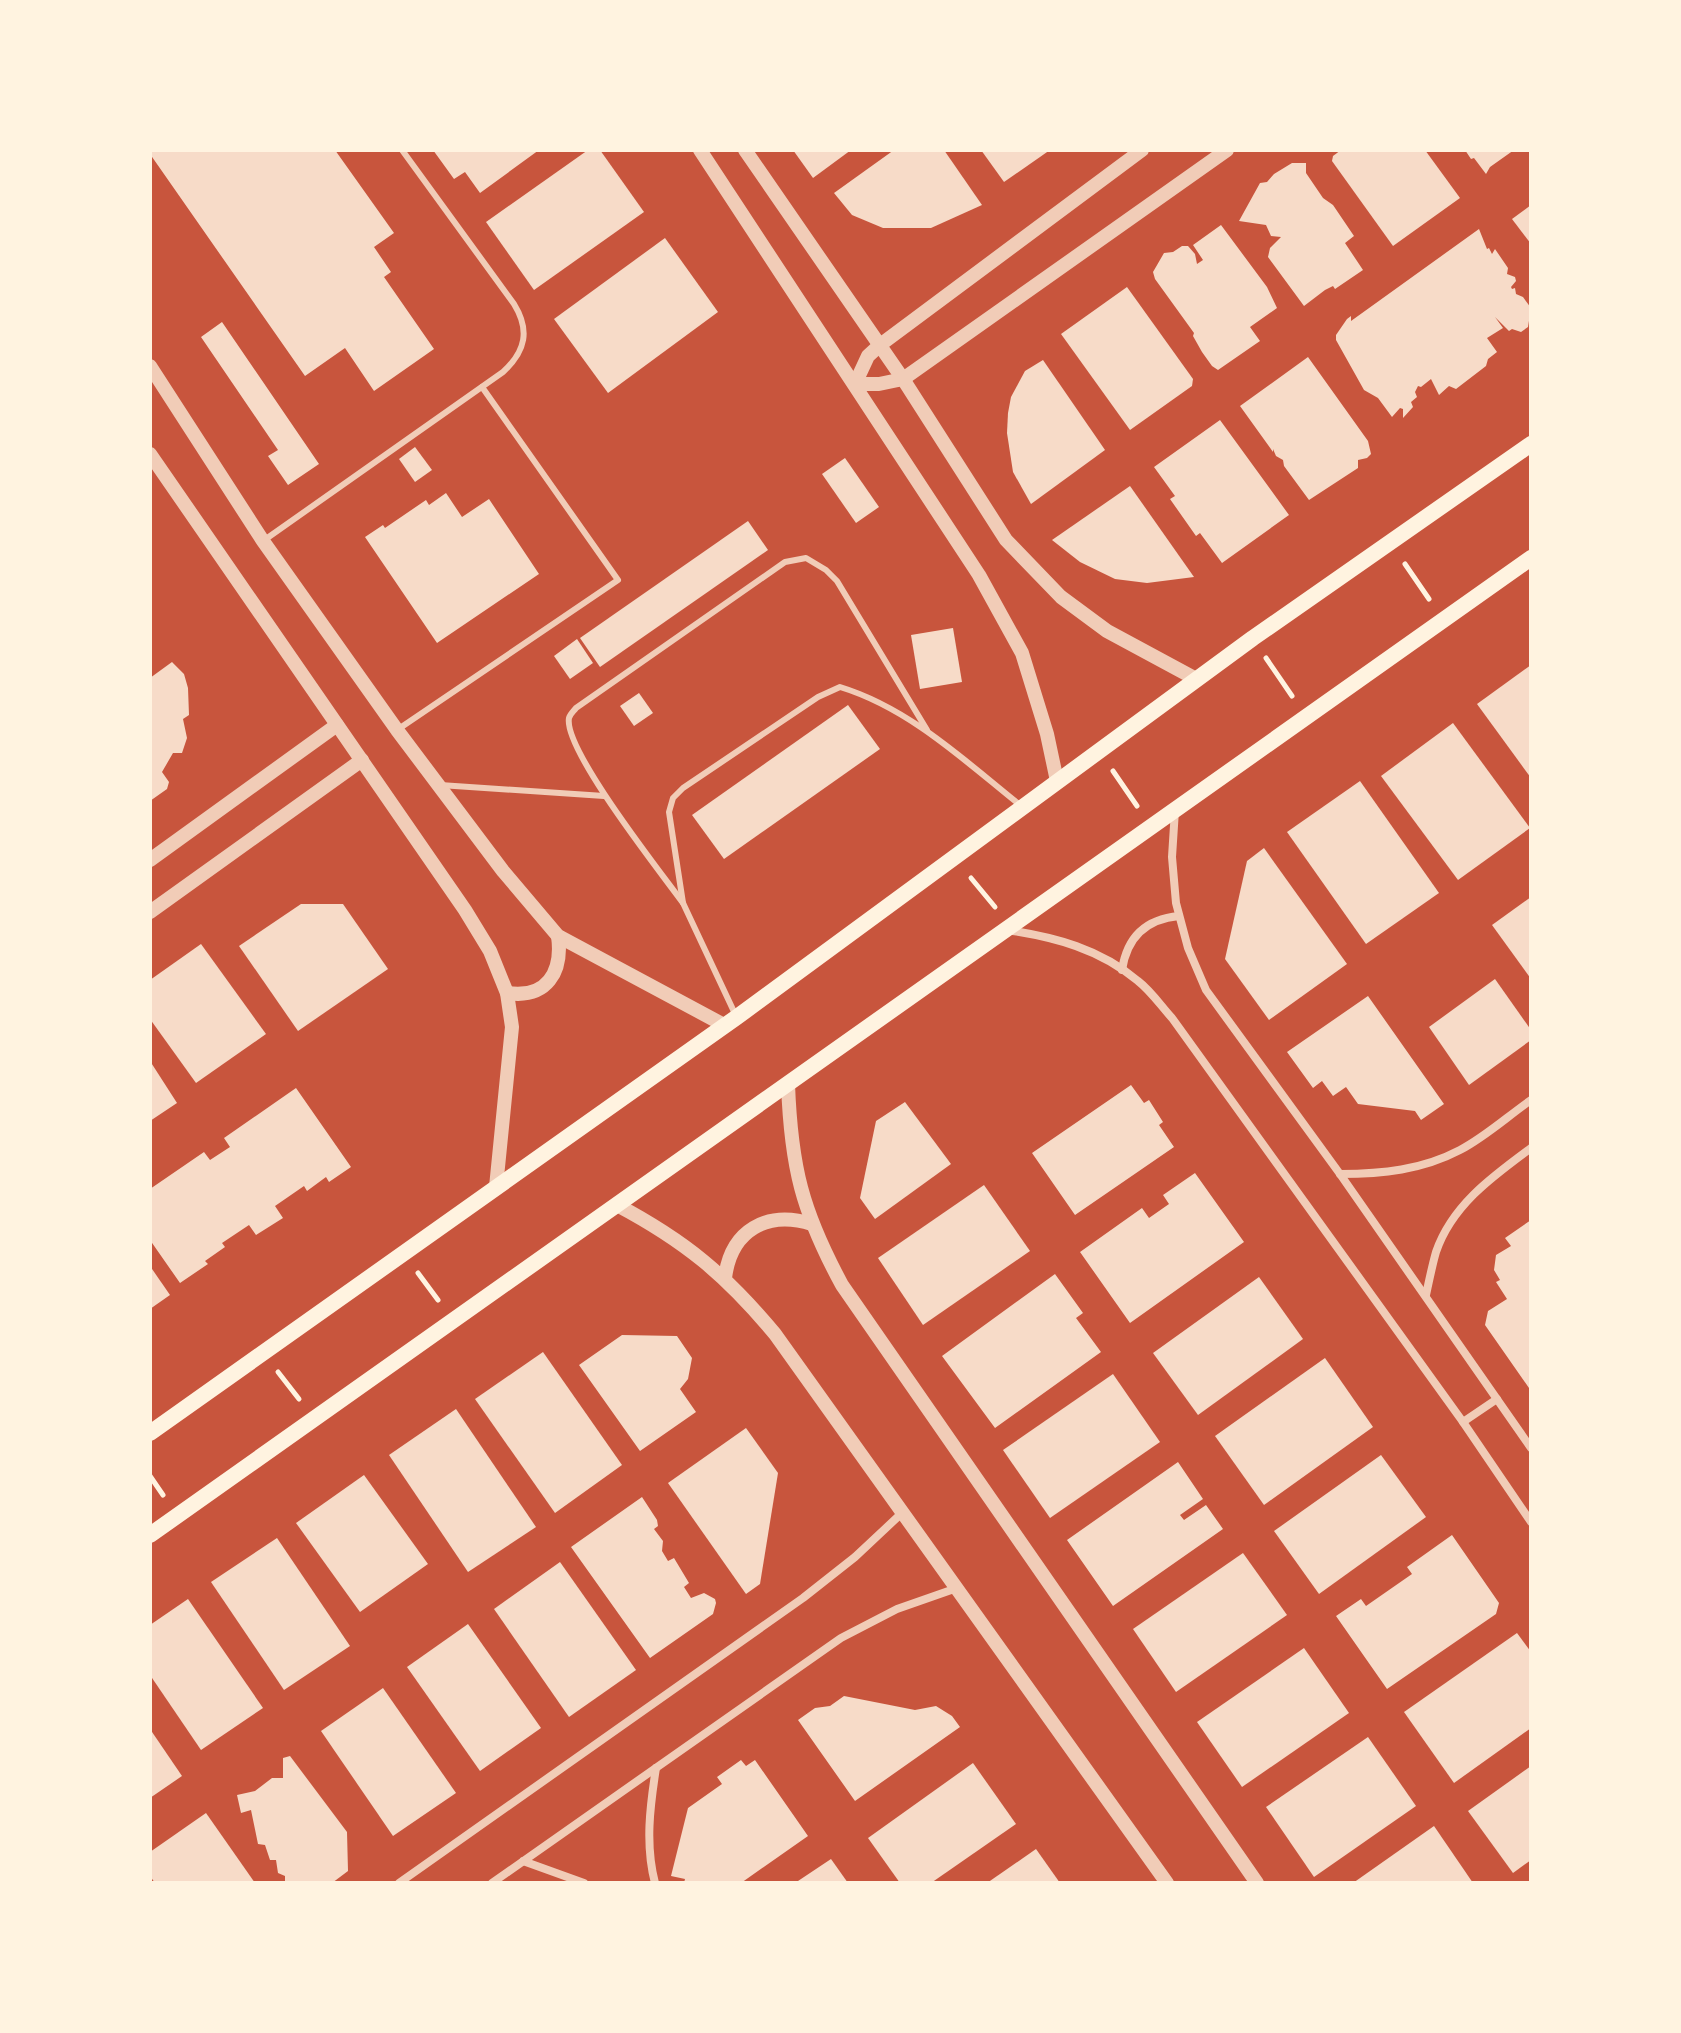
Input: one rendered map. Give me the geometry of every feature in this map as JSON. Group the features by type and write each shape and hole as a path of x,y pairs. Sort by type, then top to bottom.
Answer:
{"main road":[{"path":"150,1433 730,1021 1253,638 1531,444"},
{"path":"150,1535 1531,558"}],"street":[{"path":"700,150 979,575 1022,653 1047,734 1057,781"},
{"path":"745,150 903,379 1006,540 1061,597 1107,631 1196,679"},
{"path":"855,384 868,356 880,345 1142,150"},
{"path":"855,384 879,384 903,379 1227,150"},
{"path":"150,366 263,541 397,730 503,871 558,936 730,1021"},
{"path":"150,454 465,910 490,951 507,993 512,1027 496,1187"},
{"path":"150,860 337,725"},
{"path":"150,912 362,760"},
{"path":"1175,810 1172,857 1179,916 1188,948 1206,990 1426,1295 1531,1448"},
{"path":"1122,970 1124,955 1139,931 1165,917 1179,916"},
{"path":"1008,928 1054,937 1099,955 1139,982 1172,1018 1463,1422 1531,1522"},
{"path":"507,993 521,995 534,992 549,980 558,965 558,936"},
{"path":"788,1084 790,1137 799,1189 817,1238 842,1285 1257,1883"},
{"path":"1340,1174 1382,1174 1422,1166 1460,1150 1531,1100"},
{"path":"1426,1295 1437,1250 1458,1209 1531,1148"},
{"path":"617,1205 662,1229 725,1278 775,1334 1167,1883"},
{"path":"725,1278 733,1249 754,1228 782,1218 812,1224"},
{"path":"1463,1422 1497,1399"},
{"path":"399,1883 803,1598 855,1557 903,1512"},
{"path":"492,1883 841,1638 897,1609 957,1588"},
{"path":"655,1883 649,1840 650,1804 656,1768"},
{"path":"523,1861 584,1883"}],"lane":[{"path":"263,541 482,387 514,361 522,348 525,332 522,317 402,150"},
{"path":"397,730 618,580 482,387"},
{"path":"683,903 604,796 571,733 569,719 576,708 785,562 806,558 837,581 927,730"},
{"path":"730,1021 683,903 669,812 673,798 683,788 818,697 840,687 856,692 927,730 1023,807"},
{"path":"439,785 604,796"}],"path":[{"path":"1390,542 1443,619"},
{"path":"1253,638 1306,717"},
{"path":"1098,750 1151,827"},
{"path":"954,858 1008,928"},
{"path":"404,1254 453,1320"},
{"path":"265,1353 313,1419"}],"building":[{"path":"150,150 335,150 394,233 374,247 391,272 384,277 434,349 374,391 345,348 305,376"},
{"path":"433,150 539,150 480,193 465,172 454,179"},
{"path":"588,150 600,150 644,212 534,290 486,222"},
{"path":"793,150 851,150 813,178"},
{"path":"894,150 944,150 982,205 931,228 883,228 852,215 834,193"},
{"path":"981,150 1050,150 1004,182"},
{"path":"1341,150 1425,150 1460,198 1393,246 1332,161"},
{"path":"1465,150 1514,150 1490,167 1486,174"},
{"path":"1292,163 1306,163 1306,173 1354,236 1345,243 1363,270 1335,289 1333,286 1325,290 1304,306 1268,257 1270,248 1281,237 1271,236 1266,225 1239,221 1260,183 1267,182"},
{"path":"1531,205 1531,244 1512,219"},
{"path":"1221,225 1267,287 1277,308 1250,327 1260,341 1218,370 1202,352 1194,333 1153,272 1164,253 1182,246 1188,246 1195,254 1197,264 1203,260 1193,245"},
{"path":"1479,229 1487,249 1492,254 1495,249 1508,268 1507,274 1515,277 1512,289 1515,288 1516,294 1523,297 1531,308 1528,327 1521,332 1509,331 1495,317 1503,328 1487,338 1497,352 1488,359 1486,366 1456,389 1449,386 1439,395 1431,379 1418,386 1415,392 1417,397 1411,402 1413,407 1403,418 1403,409 1400,408 1392,417 1378,398 1364,390 1336,335 1351,316 1351,321"},
{"path":"665,238 718,312 608,393 554,319"},
{"path":"1127,287 1193,379 1192,386 1130,430 1061,334"},
{"path":"222,322 319,464 288,485 268,456 278,450 201,337"},
{"path":"1308,357 1368,441 1371,454 1358,460 1358,468 1309,500 1284,466 1283,460 1276,456 1240,406"},
{"path":"1043,360 1105,450 1031,504 1013,472 1007,433 1008,413 1011,397 1025,371"},
{"path":"1220,420 1289,515 1222,563 1200,533 1196,536 1170,499 1175,496 1154,467"},
{"path":"415,447 432,470 415,482 399,459"},
{"path":"845,458 879,507 856,523 822,474"},
{"path":"1130,486 1194,577 1147,583 1115,579 1080,562 1052,540"},
{"path":"446,493 462,517 489,499 539,574 437,643 365,537 383,525 385,528 426,500 429,505"},
{"path":"748,521 768,550 600,667 580,638"},
{"path":"953,628 962,682 920,689 911,635"},
{"path":"577,639 593,663 570,679 554,656"},
{"path":"172,662 184,674 188,688 189,715 183,719 187,738 182,753 173,753 162,772 169,782 167,789 150,801 150,678"},
{"path":"1531,665 1531,778 1477,704"},
{"path":"639,693 653,713 634,726 620,706"},
{"path":"848,705 880,749 724,859 692,815"},
{"path":"1453,723 1530,828 1458,880 1381,776"},
{"path":"1360,781 1439,893 1366,944 1287,832"},
{"path":"1264,848 1347,964 1269,1020 1225,959 1247,861"},
{"path":"1531,897 1531,979 1492,925"},
{"path":"301,904 343,904 388,969 298,1031 239,946"},
{"path":"201,944 266,1034 196,1083 150,1019 150,980"},
{"path":"1495,979 1531,1030 1531,1040 1469,1085 1429,1027"},
{"path":"1368,996 1444,1104 1421,1120 1415,1111 1358,1104 1346,1087 1333,1096 1322,1081 1313,1088 1287,1052"},
{"path":"150,1061 177,1103 150,1121"},
{"path":"1131,1085 1144,1103 1149,1100 1163,1122 1159,1125 1174,1147 1075,1215 1032,1153"},
{"path":"296,1088 351,1167 329,1182 326,1177 307,1191 304,1186 275,1206 283,1218 256,1235 249,1225 222,1243 225,1247 205,1261 208,1264 180,1283 150,1240 150,1189 204,1152 210,1160 230,1147 224,1138"},
{"path":"905,1102 951,1164 875,1219 860,1198 876,1121"},
{"path":"1195,1173 1244,1242 1130,1323 1080,1252 1142,1208 1149,1218 1169,1204 1163,1195"},
{"path":"984,1185 1030,1251 923,1325 878,1258"},
{"path":"1531,1220 1529,1388 1485,1325 1488,1311 1507,1299 1496,1282 1500,1280 1494,1270 1496,1255 1511,1246 1505,1238"},
{"path":"150,1266 170,1295 150,1309"},
{"path":"1055,1274 1083,1313 1076,1318 1101,1352 995,1428 942,1356"},
{"path":"1259,1277 1303,1339 1198,1415 1153,1353"},
{"path":"622,1335 677,1336 692,1358 688,1379 680,1389 696,1412 640,1451 579,1365"},
{"path":"543,1352 622,1465 555,1513 475,1399"},
{"path":"1325,1358 1373,1427 1264,1505 1215,1436"},
{"path":"1113,1374 1160,1442 1050,1518 1003,1450"},
{"path":"456,1409 536,1527 468,1572 389,1455"},
{"path":"746,1428 778,1473 760,1584 746,1594 668,1483"},
{"path":"1381,1455 1426,1517 1319,1594 1274,1531"},
{"path":"1178,1462 1203,1499 1180,1515 1184,1520 1206,1505 1223,1529 1113,1606 1067,1540"},
{"path":"364,1475 428,1564 360,1612 296,1523"},
{"path":"642,1497 657,1520 658,1526 654,1529 663,1541 662,1551 668,1561 674,1558 689,1583 684,1587 691,1598 704,1593 715,1599 716,1603 713,1614 650,1658 571,1547"},
{"path":"1452,1535 1499,1603 1496,1614 1387,1689 1336,1616 1361,1599 1366,1606 1412,1574 1407,1567"},
{"path":"277,1538 350,1646 284,1690 211,1582"},
{"path":"1243,1553 1287,1615 1176,1692 1133,1629"},
{"path":"560,1562 636,1670 569,1717 494,1609"},
{"path":"188,1599 263,1708 201,1750 150,1675 150,1625"},
{"path":"468,1624 541,1728 480,1771 407,1667"},
{"path":"1517,1633 1531,1652 1531,1728 1454,1783 1404,1712"},
{"path":"1304,1648 1349,1713 1242,1787 1197,1722"},
{"path":"383,1688 456,1793 393,1836 321,1731"},
{"path":"844,1696 915,1710 936,1706 952,1716 960,1727 855,1801 798,1720 815,1708 830,1706"},
{"path":"150,1729 182,1776 150,1798"},
{"path":"1368,1737 1416,1806 1314,1877 1266,1807"},
{"path":"290,1756 347,1832 348,1871 332,1883 285,1883 285,1876 278,1873 276,1860 270,1860 265,1845 258,1844 251,1810 241,1813 237,1795 255,1791 272,1778 283,1778 283,1758"},
{"path":"741,1760 746,1766 755,1760 808,1836 741,1883 684,1883 685,1879 671,1876 688,1808 722,1784 717,1777"},
{"path":"973,1763 1016,1824 931,1883 900,1883 868,1838"},
{"path":"1531,1766 1531,1860 1513,1873 1468,1811"},
{"path":"206,1813 255,1883 155,1883 150,1876 150,1852"},
{"path":"1434,1826 1473,1883 1353,1883"},
{"path":"1036,1849 1060,1883 987,1883"},
{"path":"831,1859 848,1883 795,1883"}]}
